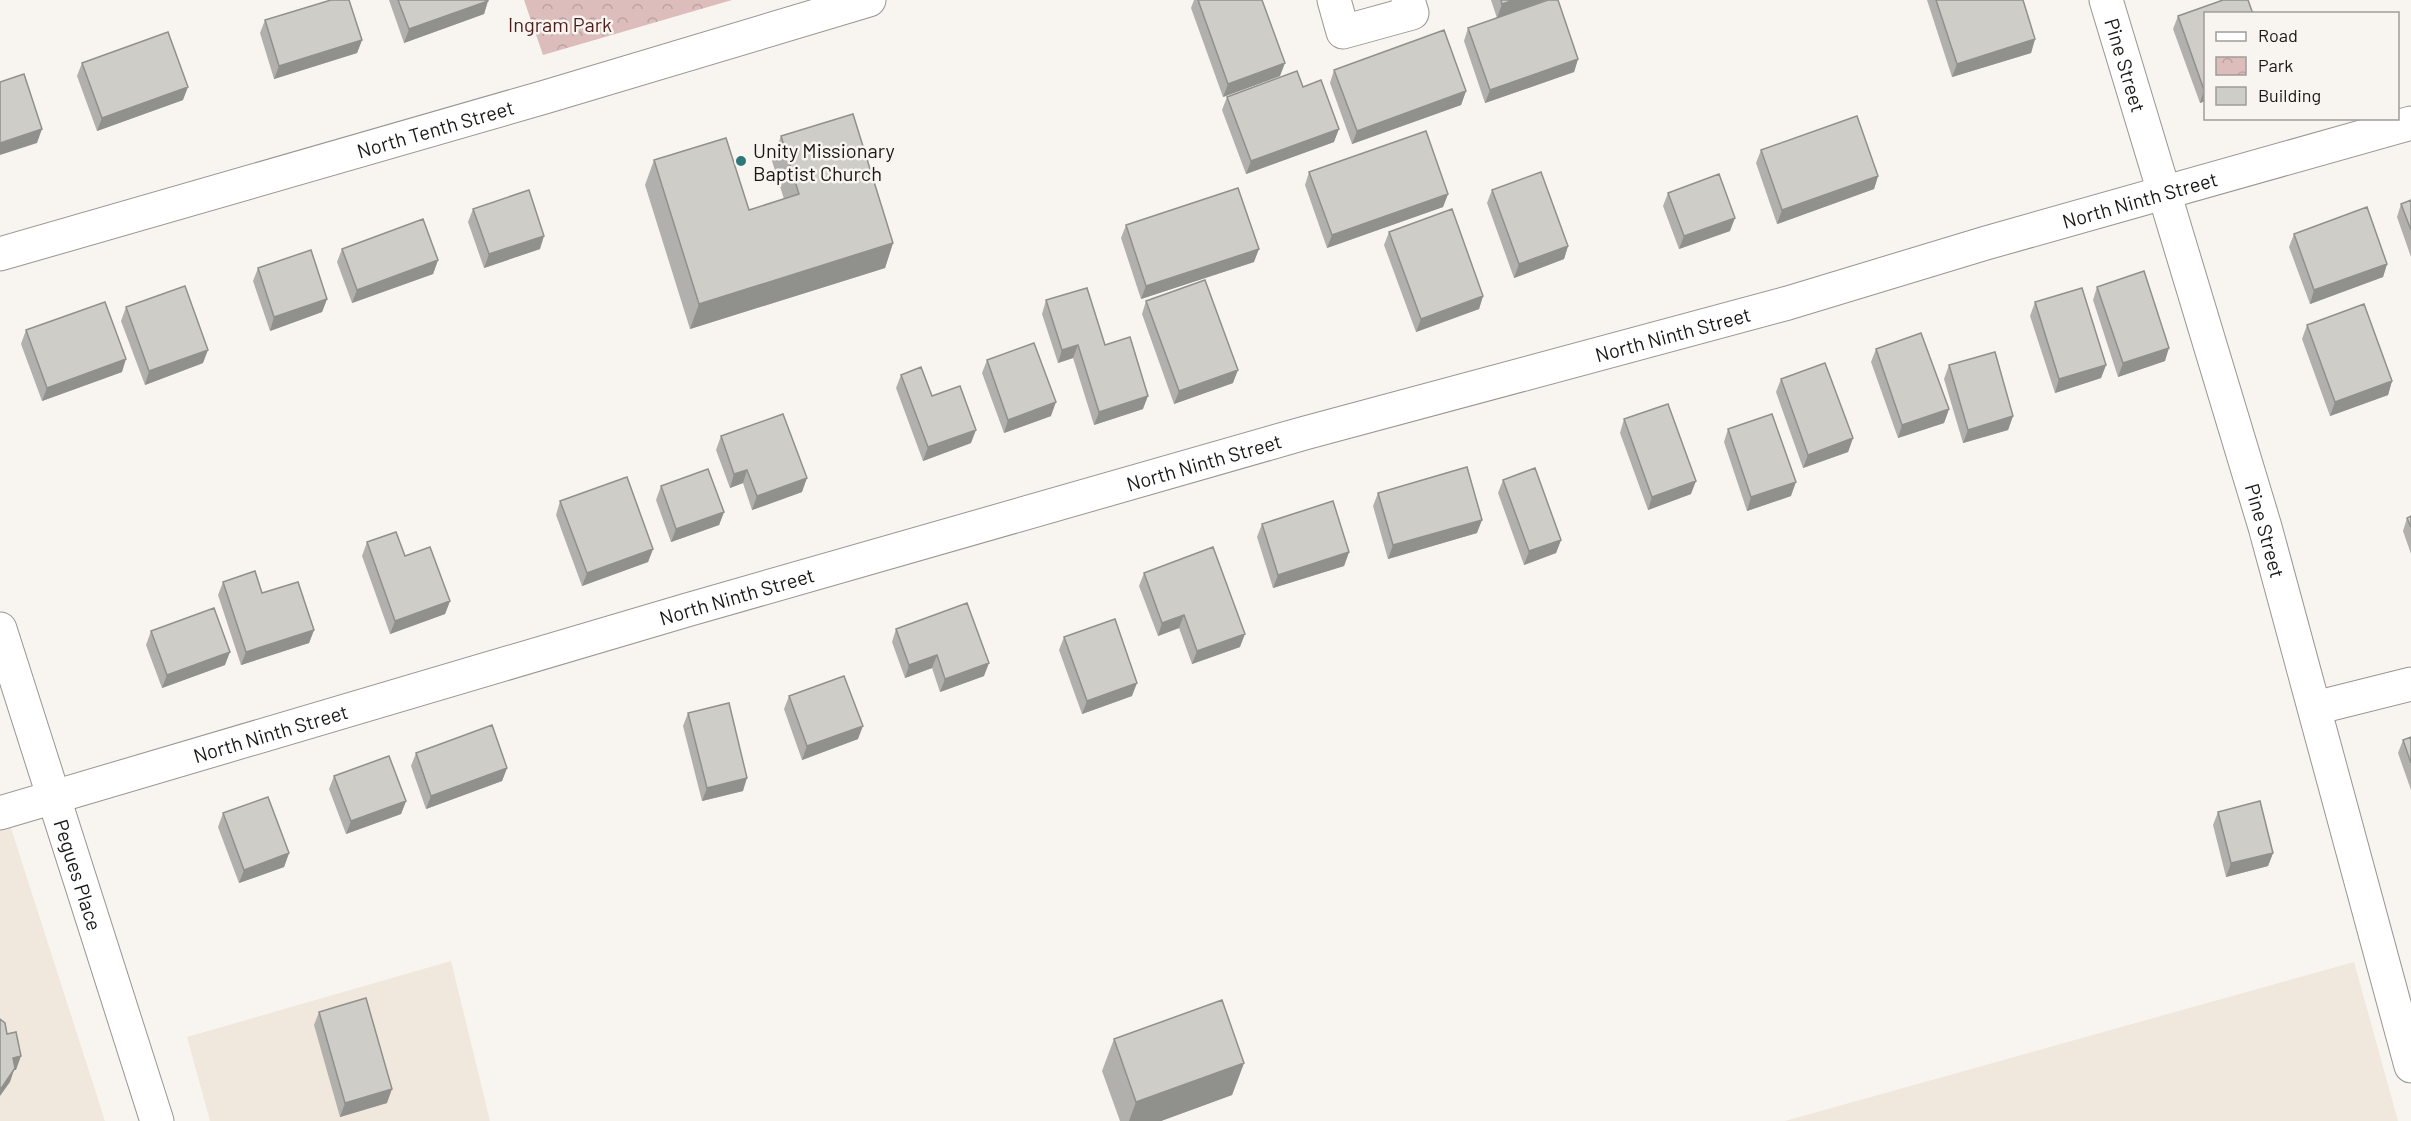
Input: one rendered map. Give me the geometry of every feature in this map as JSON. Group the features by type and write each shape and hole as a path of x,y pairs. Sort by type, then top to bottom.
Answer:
{"street":[{"name":"North Tenth Street","path":"0,254 545,97 869,0"},
{"path":"1334,0 1343,32 1412,13 1408,0"},
{"name":"Pine Street","path":"2106,0 2242,444 2411,1066"},
{"name":"North Ninth Street","path":"0,813 733,597 1305,433 1788,303 1986,243 2411,123"},
{"name":"Pegues Place","path":"0,629 157,1121"},
{"path":"2315,708 2411,684"}],"shaded area":[{"path":"0,794 105,1121 0,1121"},
{"path":"451,961 490,1121 210,1121 187,1037"},
{"path":"2354,962 2398,1121 1785,1121"}],"green space":[{"name":"Ingram Park","path":"524,0 732,0 543,55"}],"building":[{"path":"331,0 349,0 362,40 279,66 265,20"},
{"path":"398,0 488,0 488,1 409,29"},
{"path":"1198,0 1262,0 1285,63 1228,84"},
{"path":"1501,0 1514,0 1502,4"},
{"path":"1548,0 1558,0 1578,59 1490,90 1468,28"},
{"path":"1936,0 2023,0 2035,39 1957,64"},
{"path":"2223,0 2248,0 2252,12 2204,12 2204,90 2178,16"},
{"path":"1444,30 1466,91 1357,131 1334,70"},
{"path":"168,32 188,87 102,118 82,63"},
{"path":"1297,71 1303,87 1321,80 1339,129 1251,161 1227,97"},
{"path":"24,74 42,129 0,143 0,82"},
{"path":"853,114 893,243 699,304 654,160 726,138 749,210 799,194 781,136"},
{"path":"1857,116 1878,176 1782,210 1761,150"},
{"path":"1426,131 1448,194 1332,235 1309,172"},
{"path":"1541,172 1568,246 1519,264 1492,190"},
{"path":"1719,174 1735,218 1684,236 1668,193"},
{"path":"1238,188 1259,249 1146,286 1126,225"},
{"path":"529,190 544,236 489,254 473,209"},
{"path":"2411,200 2411,230 2401,204"},
{"path":"2367,207 2387,264 2314,290 2294,234"},
{"path":"1452,209 1483,296 1421,319 1389,232"},
{"path":"423,219 438,260 357,290 342,249"},
{"path":"311,250 327,299 274,317 258,268"},
{"path":"2144,271 2169,348 2123,363 2097,287"},
{"path":"1205,280 1238,370 1179,391 1146,301"},
{"path":"185,286 208,350 149,371 126,307"},
{"path":"1087,288 1105,345 1130,337 1148,396 1099,412 1078,345 1062,350 1046,300"},
{"path":"2082,288 2106,365 2059,379 2035,302"},
{"path":"105,302 126,359 47,388 26,330"},
{"path":"2364,304 2392,381 2335,402 2307,325"},
{"path":"1921,333 1949,409 1902,425 1876,349"},
{"path":"1034,343 1056,402 1008,420 987,360"},
{"path":"1995,352 2013,416 1968,430 1949,365"},
{"path":"1825,363 1853,438 1808,455 1781,379"},
{"path":"921,367 932,396 960,386 976,430 928,447 901,375"},
{"path":"1668,404 1696,481 1652,497 1624,419"},
{"path":"783,414 807,478 757,496 747,470 734,474 721,436"},
{"path":"1772,414 1796,482 1751,497 1728,429"},
{"path":"1467,467 1482,520 1393,545 1378,493"},
{"path":"1535,468 1561,540 1529,551 1503,480"},
{"path":"708,469 724,512 676,529 661,486"},
{"path":"627,477 653,549 587,573 560,501"},
{"path":"1333,501 1349,552 1278,575 1262,524"},
{"path":"396,532 405,556 430,547 450,601 395,621 367,542"},
{"path":"1213,547 1245,634 1197,651 1184,615 1162,623 1144,573"},
{"path":"255,571 262,593 298,582 314,630 246,652 223,582"},
{"path":"967,603 989,663 945,679 937,655 909,665 896,629"},
{"path":"214,608 230,652 167,675 151,631"},
{"path":"1115,619 1137,683 1087,701 1064,637"},
{"path":"844,676 863,726 807,746 789,696"},
{"path":"729,703 747,778 707,788 688,713"},
{"path":"492,725 507,768 431,796 416,753"},
{"path":"2411,737 2411,763 2403,740"},
{"path":"389,756 406,801 351,821 334,776"},
{"path":"268,797 289,853 244,870 223,813"},
{"path":"2260,801 2273,853 2231,863 2218,812"},
{"path":"366,998 392,1089 345,1103 319,1012"},
{"path":"1222,1000 1244,1063 1136,1102 1114,1039"},
{"path":"0,1019 5,1023 7,1034 16,1032 21,1056 13,1058 15,1068 0,1090"}],"place":[{"name":"Unity Missionary Baptist Church","path":"741,161"}]}
